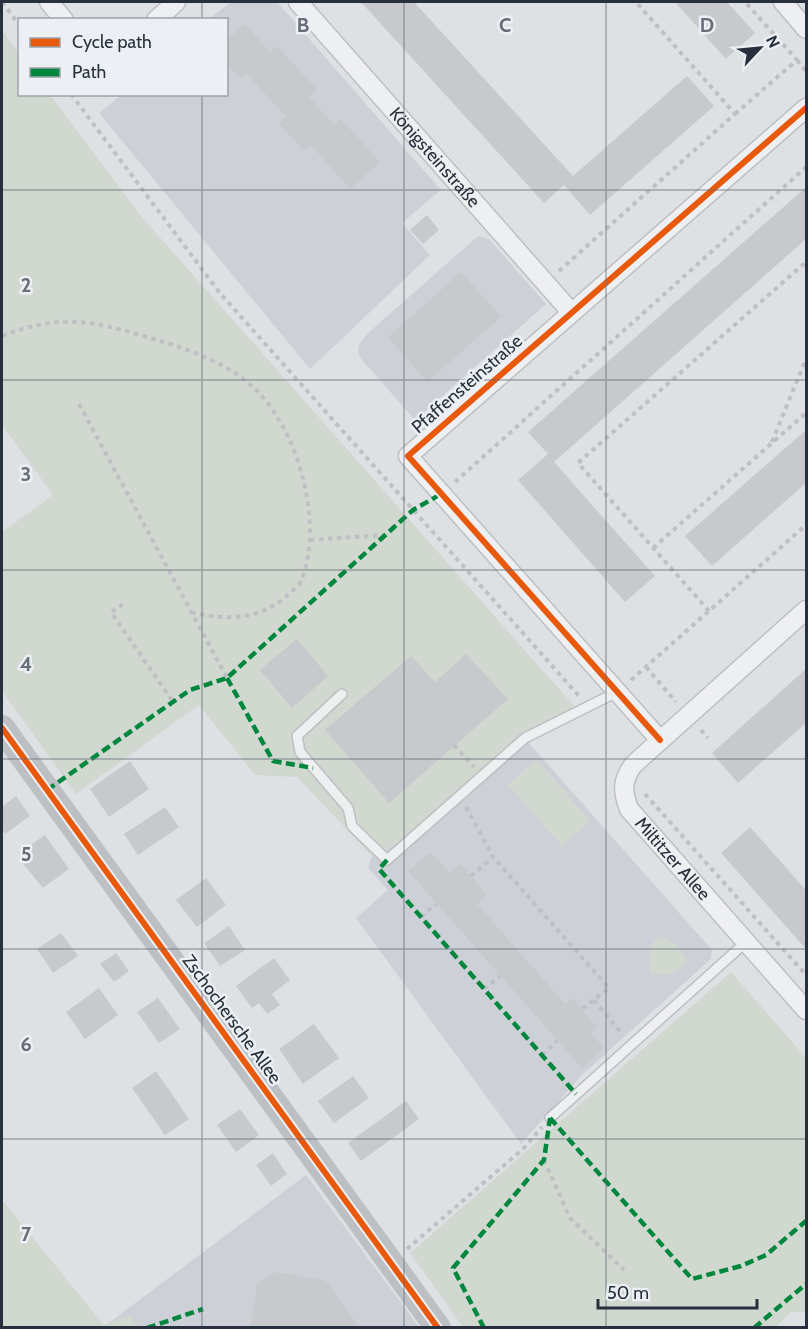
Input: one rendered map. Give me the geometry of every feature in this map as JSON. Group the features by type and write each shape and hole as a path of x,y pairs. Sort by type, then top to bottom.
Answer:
{"street":[{"path":"49,2 62,18"},
{"path":"158,18 176,2"},
{"name":"Königsteinstraße","path":"298,2 571,312"},
{"path":"783,2 807,29"},
{"name":"Pfaffensteinstraße","path":"660,740 408,456 807,108"},
{"name":"Miltitzer Allee","path":"807,610 633,765 624,778 623,793 629,809 807,1010"},
{"name":"Zschochersche Allee","path":"2,728 438,1328"}],"lane":[{"path":"342,694 297,736 300,752 348,808 352,826 387,860 525,738 617,692"},
{"path":"550,1118 746,942"}],"path":[{"path":"2,2 18,23"},
{"path":"636,2 735,114"},
{"path":"745,2 807,71"},
{"path":"546,284 797,60"},
{"path":"72,96 219,292 588,706"},
{"path":"441,494 806,168"},
{"path":"709,611 579,463 807,262"},
{"path":"2,336 32,324 64,320 110,326 186,347 228,370 254,388 295,450 310,510 310,540 300,583 285,598 263,611 236,618 191,612"},
{"path":"772,443 807,359"},
{"path":"79,404 227,678"},
{"path":"653,548 807,413"},
{"path":"617,692 807,525"},
{"path":"310,540 385,535"},
{"path":"123,604 111,612 173,702"},
{"path":"646,667 678,705"},
{"path":"454,745 482,777"},
{"path":"645,794 807,975"},
{"path":"460,796 493,857 609,988 582,1009"},
{"path":"471,876 493,857"},
{"path":"422,917 436,904"},
{"path":"484,989 500,976"},
{"path":"594,1000 631,1044"},
{"path":"542,1055 557,1041"},
{"path":"390,1262 524,1148 550,1118"},
{"path":"544,1160 570,1218 624,1270"}],"shaded area":[{"path":"231,2 277,2 441,190 402,223 430,255 310,369 99,113 120,96 228,96 228,18 210,18"},
{"path":"2,30 18,53 18,96 51,96 141,216 575,707 521,734 402,843 372,856 297,777 255,775 199,705 76,794 2,691 2,532 53,495 2,425"},
{"path":"478,236 489,239 546,304 415,420 362,360 358,353 359,345 367,334"},
{"path":"521,734 712,950 711,959 583,1074 521,1144 356,918 388,890 368,868 372,856 402,843"},
{"path":"536,759 590,821 562,846 508,785"},
{"path":"658,936 676,945 685,957 687,962 675,972 651,975 649,954"},
{"path":"731,972 806,1058 806,1312 791,1312 775,1328 463,1327 410,1253"},
{"path":"306,1175 419,1327 102,1328"},
{"path":"2,1200 104,1325 129,1315 138,1327 2,1327"}],"building":[{"path":"361,2 414,2 573,176 687,76 714,106 590,215 564,185 544,203"},
{"path":"675,2 727,2 755,33 726,59"},
{"path":"245,24 270,52 277,46 317,90 309,97 334,125 341,119 380,162 350,189 311,145 304,151 279,123 286,117 247,74 241,79 228,65 228,39"},
{"path":"805,188 806,239 554,462 655,576 625,602 518,480 548,454 528,432"},
{"path":"427,215 439,230 423,244 410,230"},
{"path":"461,272 501,317 427,382 388,337"},
{"path":"806,430 806,483 712,566 685,536"},
{"path":"297,639 328,676 292,708 260,670"},
{"path":"466,654 508,699 389,803 325,730 411,656 435,682"},
{"path":"806,669 806,723 738,783 712,753"},
{"path":"130,761 149,789 109,817 90,789"},
{"path":"16,796 30,816 5,834 2,829 2,807"},
{"path":"165,807 179,827 138,855 124,834"},
{"path":"750,827 806,890 806,949 721,853"},
{"path":"45,835 69,869 43,888 23,864 26,862 19,853"},
{"path":"430,852 450,873 460,864 487,895 477,904 565,1004 572,998 597,1027 591,1033 604,1048 582,1068 408,871"},
{"path":"206,878 226,905 197,927 176,900"},
{"path":"229,926 245,950 220,966 204,943"},
{"path":"61,933 78,956 53,973 37,949"},
{"path":"116,953 129,971 114,982 100,964"},
{"path":"274,958 290,980 272,994 280,1005 267,1014 259,1003 252,1008 236,986"},
{"path":"99,988 118,1015 85,1039 66,1012"},
{"path":"158,998 180,1029 159,1043 137,1012"},
{"path":"314,1024 339,1058 303,1084 279,1049"},
{"path":"156,1071 189,1119 165,1135 132,1088"},
{"path":"353,1076 369,1098 334,1123 318,1101"},
{"path":"406,1101 419,1119 361,1161 348,1143"},
{"path":"240,1109 259,1135 236,1152 217,1125"},
{"path":"273,1153 287,1174 271,1186 256,1165"},
{"path":"275,1272 326,1281 360,1328 250,1328 257,1284"}],"marked path":[{"path":"47,790 190,690 227,678 413,510 441,494"},
{"path":"227,678 273,761 313,768"},
{"path":"387,860 379,869 576,1094"},
{"path":"550,1118 692,1279 741,1266 766,1255 806,1221"},
{"path":"484,1328 453,1268 544,1160 550,1118"},
{"path":"754,1328 806,1284"},
{"path":"147,1328 203,1309"}],"cycle path":[{"path":"660,740 408,456 806,108"},
{"path":"2,728 438,1328"}]}
